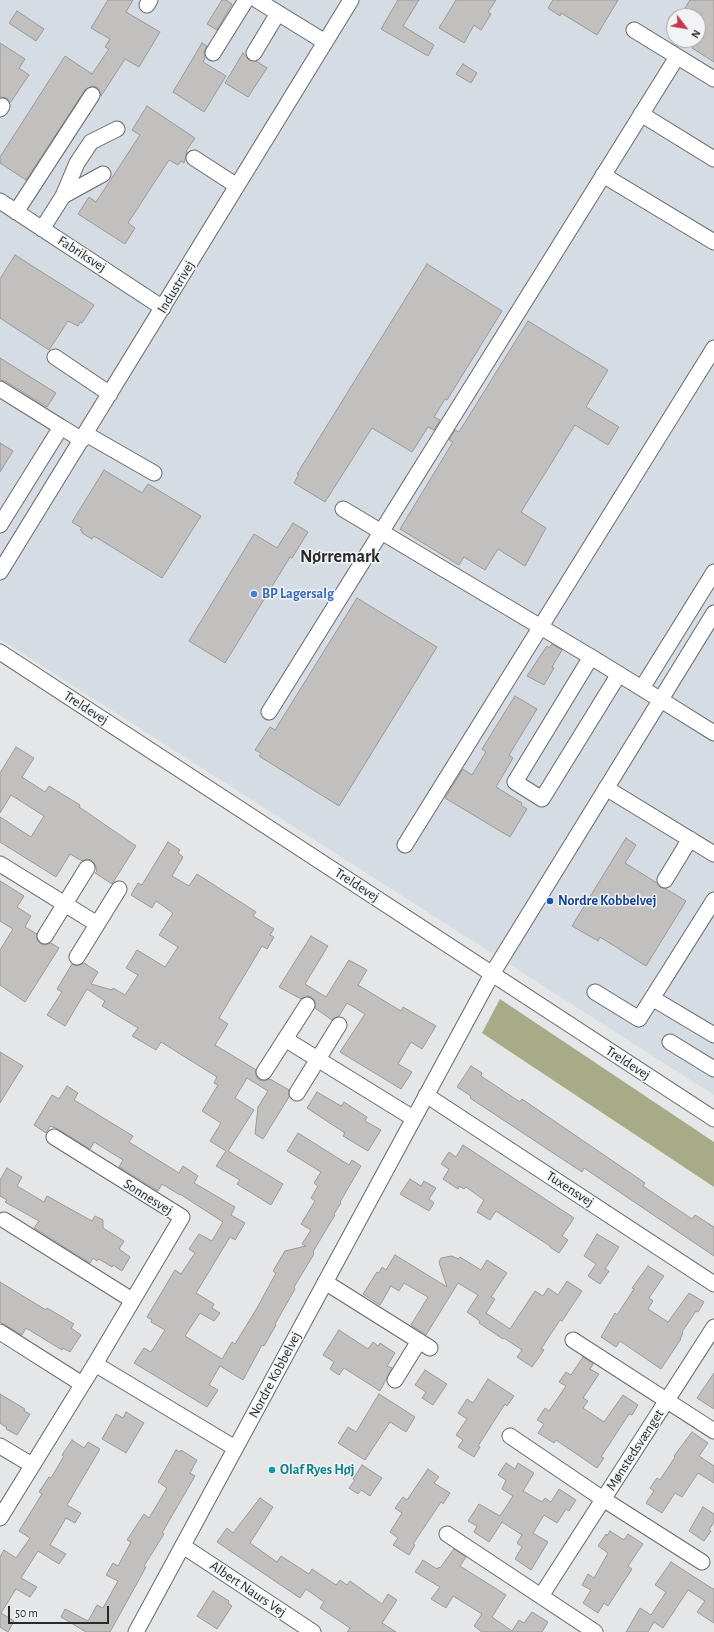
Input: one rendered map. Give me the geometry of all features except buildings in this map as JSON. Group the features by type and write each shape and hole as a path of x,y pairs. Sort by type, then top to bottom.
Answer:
{"street":[{"path":"214,53 246,0"},
{"name":"Industrivej","path":"0,572 164,308 351,0"},
{"path":"254,53 268,5 325,42"},
{"path":"634,30 714,79"},
{"path":"269,712 677,57"},
{"path":"16,212 92,95"},
{"path":"641,114 714,159"},
{"path":"42,229 63,196 77,163 91,142 118,130"},
{"path":"194,158 237,186"},
{"path":"63,196 103,174"},
{"path":"603,175 714,242"},
{"name":"Fabriksvej","path":"0,201 164,308"},
{"path":"405,845 714,348"},
{"path":"55,357 110,394"},
{"path":"0,389 61,427 84,437 154,473"},
{"path":"0,525 61,427"},
{"path":"343,509 541,626 714,733"},
{"path":"642,688 714,572"},
{"name":"Nordre Kobbelvej","path":"136,1632 492,974 714,613"},
{"name":"Treldevej","path":"0,652 400,912 714,1119"},
{"path":"591,657 514,782 542,799 619,674"},
{"path":"606,788 714,854"},
{"path":"665,880 690,840"},
{"path":"0,864 97,924"},
{"path":"45,936 87,868"},
{"path":"77,957 119,889"},
{"path":"595,992 639,1019 714,900"},
{"path":"652,998 714,1035"},
{"path":"264,1072 307,1005"},
{"path":"297,1093 339,1025"},
{"path":"286,1039 317,1060 414,1118"},
{"path":"670,1042 714,1069"},
{"name":"Tuxensvej","path":"426,1095 714,1284"},
{"name":"Sonnesvej","path":"0,1518 95,1364 182,1217 54,1137"},
{"path":"4,1220 132,1300"},
{"path":"325,1282 425,1344 395,1380"},
{"name":"Mønstedsvænget","path":"541,1596 714,1327"},
{"path":"0,1332 82,1384"},
{"name":"Mønstedsvænget","path":"573,1340 714,1431"},
{"path":"95,1364 235,1448"},
{"name":"Mønstedsvænget","path":"510,1436 603,1499 702,1562"},
{"path":"0,1446 32,1465"},
{"path":"447,1534 595,1632"},
{"name":"Albert Naurs Vej","path":"182,1546 313,1632"}],"shaded area":[{"path":"0,0 714,0 714,1095 0,639"}],"green space":[{"path":"500,999 714,1142 714,1187 482,1033"}],"place":[{"name":"BP Lagersalg","path":"254,594"},
{"name":"Nordre Kobbelvej","path":"550,901"},
{"name":"Olaf Ryes Høj","path":"272,1470"}],"district":[{"name":"Nørremark","path":"340,557"}]}
